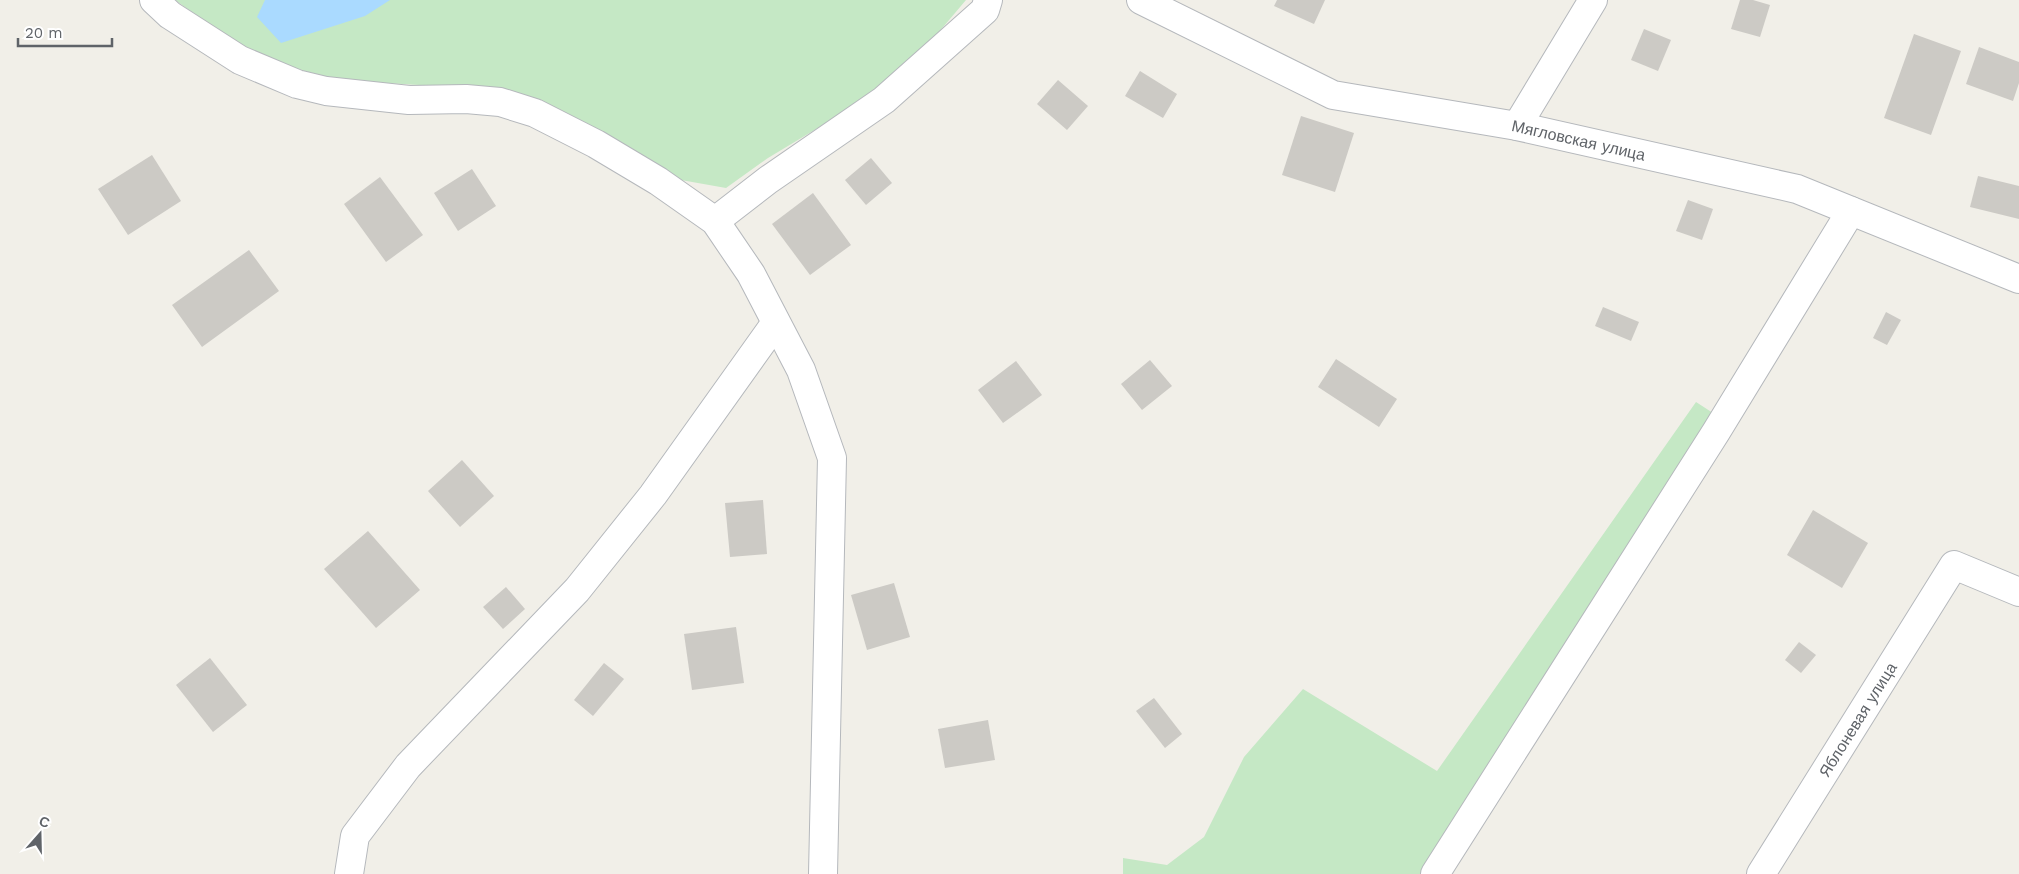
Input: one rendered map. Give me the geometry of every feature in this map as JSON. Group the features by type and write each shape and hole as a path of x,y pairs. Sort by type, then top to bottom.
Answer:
{"street":[{"path":"154,0 170,15 240,60 297,84 326,91 409,100 466,99 500,102 535,113 596,144 658,181 716,221 751,274 775,324 801,370 832,458 823,874"},
{"path":"716,221 768,180 884,100 986,5 1010,0"},
{"name":"Мягловская улица","path":"1141,0 1333,95 1517,126 1797,189 2019,279"},
{"path":"1517,126 1593,0"},
{"path":"1435,874 1716,432 1851,211"},
{"path":"349,874 354,836 408,766 577,590 653,495 775,324"},
{"name":"Яблоневая улица","path":"1761,874 1954,565 2019,592"}],"green space":[{"path":"175,0 966,0 933,39 866,99 768,158 726,188 681,180 628,150 436,86 336,80 255,57"},
{"path":"1696,402 1713,413 1422,874 1123,874 1123,858 1167,865 1204,837 1244,757 1303,689 1437,771"}],"water":[{"path":"265,0 390,0 365,16 281,43 257,17"}],"building":[{"path":"1277,0 1325,0 1314,24 1274,6"},
{"path":"1740,0 1753,0 1770,5 1760,37 1731,29"},
{"path":"1644,29 1671,40 1658,71 1631,60"},
{"path":"1914,34 1961,51 1931,135 1884,118"},
{"path":"1979,47 2019,62 2019,83 2013,101 1966,84"},
{"path":"1140,71 1177,94 1163,118 1125,96"},
{"path":"1058,80 1088,106 1067,130 1037,104"},
{"path":"1301,116 1354,133 1335,192 1282,175"},
{"path":"152,155 181,201 128,235 98,189"},
{"path":"871,158 892,183 866,205 845,180"},
{"path":"472,169 496,206 458,231 434,193"},
{"path":"1978,176 2019,186 2019,219 1970,207"},
{"path":"380,177 423,235 386,262 344,204"},
{"path":"813,193 851,245 810,275 772,224"},
{"path":"1688,200 1713,209 1702,240 1676,231"},
{"path":"249,250 279,291 202,347 172,305"},
{"path":"1603,307 1639,322 1631,341 1595,326"},
{"path":"1886,312 1901,320 1887,345 1873,338"},
{"path":"1336,359 1397,399 1379,427 1318,387"},
{"path":"1150,360 1172,386 1142,410 1121,384"},
{"path":"1016,361 1042,395 1003,423 978,390"},
{"path":"462,460 494,496 460,527 428,491"},
{"path":"763,500 767,554 730,557 725,503"},
{"path":"1813,510 1868,543 1842,588 1787,555"},
{"path":"368,531 420,590 376,628 324,569"},
{"path":"894,583 910,637 867,650 851,595"},
{"path":"506,587 525,609 503,629 483,607"},
{"path":"736,627 744,683 692,690 684,634"},
{"path":"1799,642 1816,655 1801,673 1785,660"},
{"path":"210,658 247,705 213,732 176,685"},
{"path":"604,663 624,679 593,716 574,700"},
{"path":"1154,698 1182,734 1165,748 1136,711"},
{"path":"988,720 995,760 945,768 938,729"}]}
